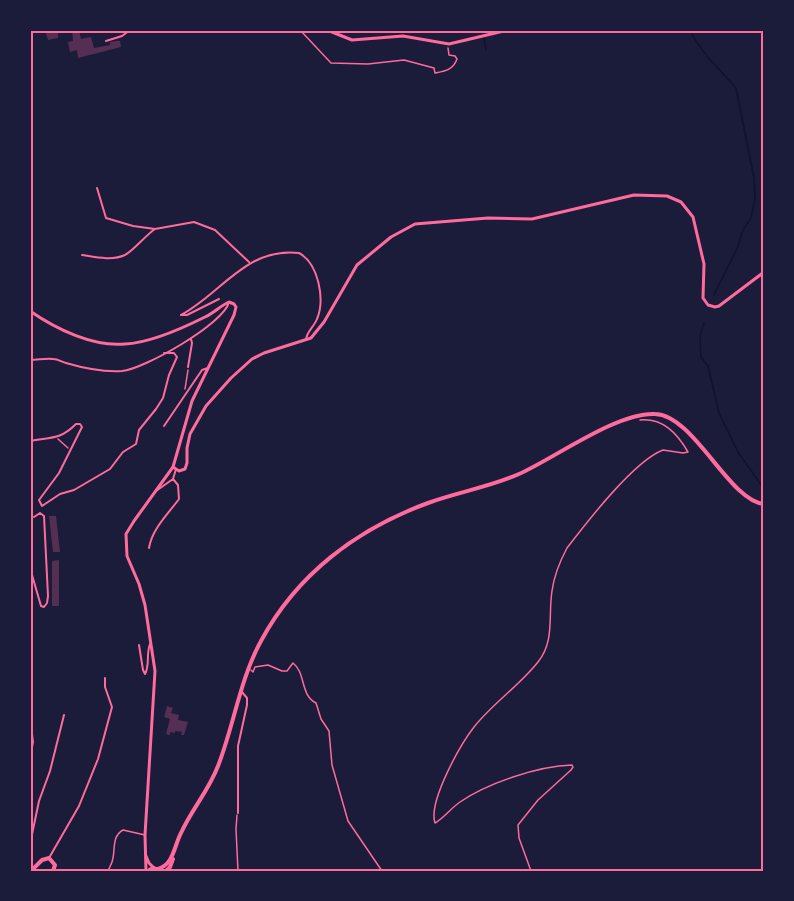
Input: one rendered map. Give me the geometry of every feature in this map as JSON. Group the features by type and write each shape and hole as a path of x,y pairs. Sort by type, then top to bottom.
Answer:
{"main road":[{"path":"327,30 352,40 404,36 449,44 508,30"},
{"path":"174,468 182,471 187,466 188,440 206,406 240,369 264,353 306,340 320,328 357,265 391,237 415,224 488,218 532,219 606,200 658,194 681,202 693,217 704,264 703,298 708,305 719,306 764,272"},
{"path":"30,311 83,338 111,344 126,344 146,340 199,320 229,302 236,305 236,310 192,401 174,468 129,527 125,541 127,556 142,594 155,680 145,836 147,871 158,870 168,864 187,820 215,776 249,669 267,629 291,594 323,563 357,538 429,502 517,475 610,426 633,417 658,414 676,421 739,488 755,502 764,504"},
{"path":"166,871 172,862 175,848"},
{"path":"146,854 149,863 158,870"},
{"path":"31,871 42,860 49,858 55,865 53,871"}],"street":[{"path":"106,41 122,36 130,30"},
{"path":"97,189 106,218 155,229 194,222 215,230 249,262"},
{"path":"82,255 112,258 127,254 141,239 155,229"},
{"path":"219,299 187,315 181,315 208,297 249,262 265,256 295,253 305,256 310,262 320,289 318,318 306,336 306,340"},
{"path":"30,360 55,359 87,368 121,371 136,368 203,332 227,308 229,302"},
{"path":"188,367 191,339"},
{"path":"30,441 57,438 66,434 76,424 82,427 59,473 39,500 42,506 60,494 74,490 110,469 123,452 135,444 139,430 163,398 177,357 174,353 164,353"},
{"path":"164,426 202,370 208,368"},
{"path":"149,548 157,529 179,499 177,485 173,479 174,468"},
{"path":"156,491 173,479"},
{"path":"30,568 41,606 44,607 48,596 44,516 40,513 34,517"},
{"path":"140,645 142,670 145,674 151,642"},
{"path":"49,858 79,806 98,759 112,707 105,687 105,678"},
{"path":"238,813 238,746 247,705 247,698 242,692"},
{"path":"30,844 39,801 50,771 64,715"},
{"path":"30,718 33,733 30,757"}],"lane":[{"path":"108,871 112,862 115,838 120,831 145,836"}],"path":[{"path":"300,30 331,63 368,64 404,60 434,68 435,73 449,70 456,62 455,56 447,52 449,44"},
{"path":"185,385 188,367"},
{"path":"531,871 519,838 518,825 538,800 571,770 572,765 519,775 490,785 451,808 435,823 438,790 473,728 540,660 548,646 554,582 567,548 619,488 646,461 663,450 688,452 666,425 649,419 639,420 633,417"},
{"path":"57,438 71,450"},
{"path":"249,669 253,672 255,667 268,664 282,671 287,671 293,663 297,667 306,693 311,701 316,703 321,719 329,731 332,765 348,821 382,871"},
{"path":"238,813 236,829 238,871"}],"building":[{"path":"45,30 58,30 58,38 48,40"},
{"path":"72,30 79,30 81,39 91,37 94,48 117,41 120,41 121,47 78,58 77,50 70,52 68,42 73,41"},
{"path":"49,516 56,516 60,552 53,552"},
{"path":"59,560 59,606 52,606 52,561"},
{"path":"167,706 173,708 171,713 179,715 178,720 188,722 184,735 181,735 182,732 175,731 175,733 170,732 170,735 166,734 170,719 164,717"}],"waterway":[{"path":"483,30 486,50"},
{"path":"691,30 706,55 736,88 754,178 755,199 751,218 743,230 737,249 714,295"},
{"path":"704,323 700,336 701,357 708,366 719,413 738,452 764,489"}]}
